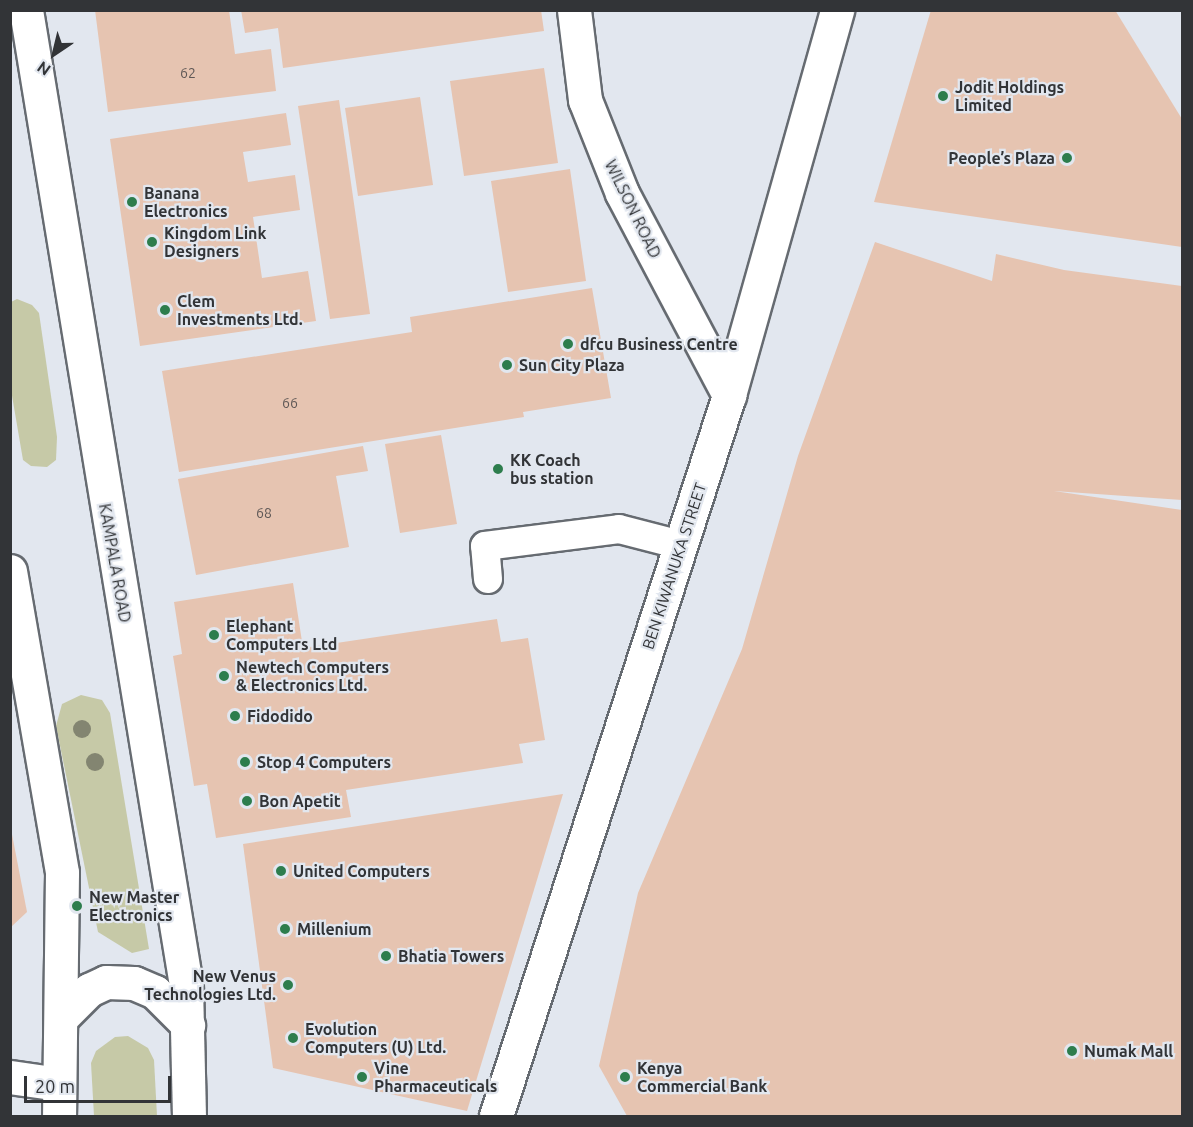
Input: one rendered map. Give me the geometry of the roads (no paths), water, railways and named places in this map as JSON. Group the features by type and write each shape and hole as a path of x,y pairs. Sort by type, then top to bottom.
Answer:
{"main road":[{"name":"KAMPALA ROAD","path":"26,10 186,985 189,1116"},
{"name":"WILSON ROAD","path":"574,10 585,100 622,192 729,395"},
{"name":"BEN KIWANUKA STREET","path":"496,1116 729,395 837,10"},
{"path":"10,572 62,873 59,1116"},
{"path":"61,1018 89,990 106,982 134,983 155,993 188,1025"},
{"path":"10,1077 59,1084"}],"lane":[{"path":"488,579 485,546 619,529 681,545"}],"place":[{"name":"Jodit Holdings Limited","path":"943,96"},
{"name":"People’s Plaza","path":"1067,158"},
{"name":"Banana Electronics","path":"132,202"},
{"name":"Kingdom Link Designers","path":"152,242"},
{"name":"Clem Investments Ltd.","path":"165,310"},
{"name":"dfcu Business Centre","path":"568,344"},
{"name":"Sun City Plaza","path":"507,365"},
{"name":"KK Coach bus station","path":"498,469"},
{"name":"Elephant Computers Ltd","path":"214,635"},
{"name":"Newtech Computers & Electronics Ltd.","path":"224,676"},
{"name":"Fidodido","path":"235,716"},
{"name":"Stop 4 Computers","path":"245,762"},
{"name":"Bon Apetit","path":"247,801"},
{"name":"United Computers","path":"281,871"},
{"name":"New Master Electronics","path":"77,906"},
{"name":"Millenium","path":"285,929"},
{"name":"Bhatia Towers","path":"386,956"},
{"name":"New Venus Technologies Ltd.","path":"288,985"},
{"name":"Evolution Computers (U) Ltd.","path":"293,1038"},
{"name":"Numak Mall","path":"1072,1051"},
{"name":"Vine Pharmaceuticals","path":"362,1077"},
{"name":"Kenya Commercial Bank","path":"625,1077"}]}
